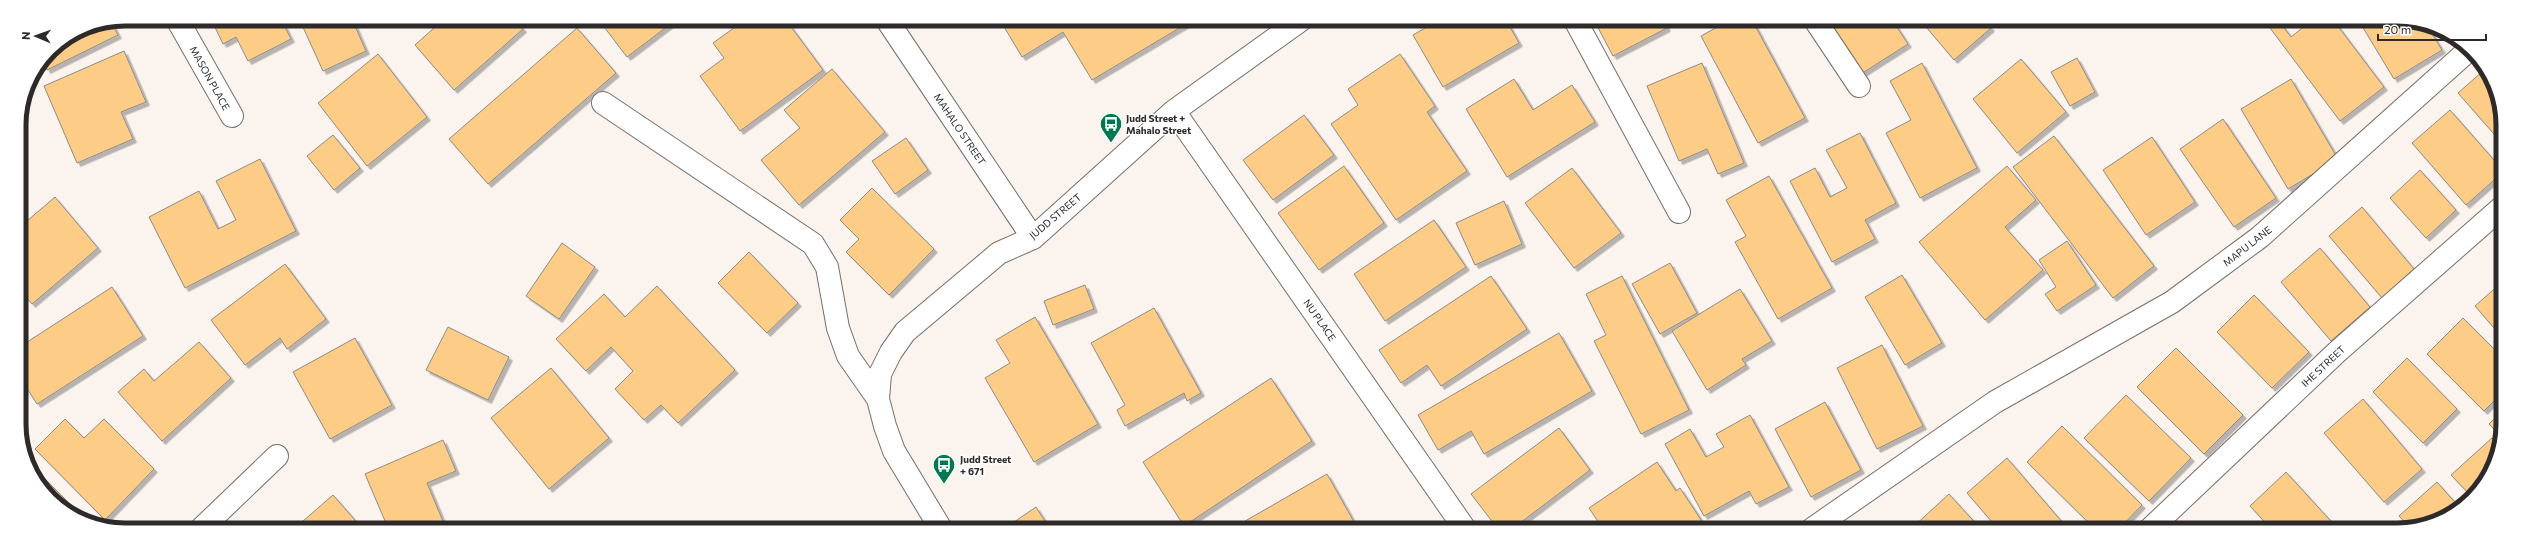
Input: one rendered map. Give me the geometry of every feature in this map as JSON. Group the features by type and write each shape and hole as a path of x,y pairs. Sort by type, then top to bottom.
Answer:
{"street":[{"name":"MASON PLACE","path":"181,26 232,116"},
{"name":"MAHALO STREET","path":"891,26 1033,238"},
{"name":"JUDD STREET","path":"937,523 894,451 885,426 878,399 880,374 891,352 905,332 999,253 1033,238 1174,111 1292,26"},
{"path":"1578,26 1679,212"},
{"path":"1819,26 1859,86"},
{"name":"MAPU LANE","path":"1821,523 1995,402 2172,302 2260,237 2465,53"},
{"path":"604,103 813,244 827,267 838,328 848,356 878,399"},
{"name":"NU PLACE","path":"1174,111 1461,523"},
{"name":"IHE STREET","path":"2157,523 2337,352 2496,212"},
{"path":"207,523 277,456"}],"building":[{"path":"214,26 284,26 291,39 248,61 236,37 223,44"},
{"path":"302,26 355,26 366,51 323,71"},
{"path":"436,26 521,26 523,29 454,90 415,45"},
{"path":"603,26 668,26 627,57"},
{"path":"737,26 790,26 823,70 740,131 700,76 724,58 713,43"},
{"path":"1004,26 1183,26 1092,80 1063,32 1022,57"},
{"path":"1429,26 1509,26 1519,43 1443,87 1413,35"},
{"path":"1597,26 1666,26 1667,28 1613,56"},
{"path":"1719,26 1755,26 1805,118 1758,143 1701,36"},
{"path":"1831,26 1896,26 1908,44 1861,74"},
{"path":"1925,26 1989,26 1991,28 1954,60"},
{"path":"2273,26 2283,26 2291,37 2305,26 2338,26 2384,87 2340,121 2270,28"},
{"path":"2362,26 2397,26 2429,31 2442,50 2394,79"},
{"path":"114,27 118,35 47,70 46,67 56,54 81,36 100,29"},
{"path":"577,28 616,73 488,184 449,139"},
{"path":"124,51 146,102 121,112 133,139 77,163 44,86"},
{"path":"378,54 427,117 367,166 318,103"},
{"path":"1400,54 1435,106 1427,112 1467,171 1396,220 1331,124 1358,105 1348,89"},
{"path":"2077,58 2095,92 2070,106 2051,72"},
{"path":"2021,59 2066,112 2017,153 1973,99"},
{"path":"1702,63 1744,163 1718,174 1707,149 1679,161 1647,86"},
{"path":"1922,63 1977,168 1920,198 1886,133 1911,120 1890,81"},
{"path":"832,69 885,132 799,205 761,160 800,128 784,110"},
{"path":"2481,73 2491,93 2495,112 2496,136 2458,93"},
{"path":"1514,79 1533,110 1572,85 1595,122 1507,177 1466,109"},
{"path":"2291,79 2338,159 2288,189 2241,109"},
{"path":"2450,110 2496,162 2496,178 2466,205 2412,143"},
{"path":"1304,115 1334,155 1273,200 1243,160"},
{"path":"2223,119 2276,198 2234,227 2180,149"},
{"path":"1860,133 1896,203 1865,220 1875,239 1832,262 1790,181 1815,168 1830,197 1847,188 1826,150"},
{"path":"333,135 360,168 334,190 307,156"},
{"path":"2054,136 2154,266 2113,298 2013,167"},
{"path":"2152,137 2195,202 2146,235 2103,170"},
{"path":"906,138 928,170 895,194 872,161"},
{"path":"260,159 296,231 185,288 149,217 199,191 218,229 236,220 216,181"},
{"path":"1344,166 1384,223 1319,270 1278,213"},
{"path":"2007,166 2036,200 2005,227 2043,270 1985,320 1919,242"},
{"path":"1572,168 1621,233 1574,268 1525,203"},
{"path":"2420,170 2456,210 2426,238 2390,198"},
{"path":"1769,176 1832,288 1778,319 1735,242 1746,236 1726,200"},
{"path":"872,188 934,249 889,295 846,252 859,239 840,220"},
{"path":"55,197 98,248 32,304 26,297 26,254 28,252 26,250 26,222"},
{"path":"1504,201 1522,244 1475,265 1456,223"},
{"path":"2362,207 2414,269 2382,298 2329,236"},
{"path":"1434,220 1466,267 1385,321 1354,274"},
{"path":"2067,241 2096,285 2057,311 2045,294 2056,287 2039,260"},
{"path":"562,243 595,267 559,319 526,296"},
{"path":"2320,248 2370,307 2331,341 2281,282"},
{"path":"749,252 798,303 767,333 718,283"},
{"path":"1670,263 1697,313 1660,334 1632,284"},
{"path":"285,264 326,319 287,349 280,338 245,365 211,320"},
{"path":"1902,275 1942,343 1905,365 1865,297"},
{"path":"1491,276 1527,329 1441,386 1427,365 1401,383 1379,350"},
{"path":"1622,276 1689,410 1641,434 1594,341 1606,335 1586,294"},
{"path":"1085,285 1094,309 1053,325 1044,301"},
{"path":"657,286 735,370 678,423 661,405 644,420 615,389 633,371 611,347 586,371 556,339 604,294 625,317"},
{"path":"112,287 143,336 37,404 26,387 26,343"},
{"path":"2496,287 2496,330 2475,306"},
{"path":"1740,289 1772,341 1742,359 1746,365 1707,390 1672,331"},
{"path":"2254,295 2309,352 2272,388 2217,332"},
{"path":"1154,308 1201,393 1187,401 1184,393 1125,426 1117,410 1125,405 1091,343"},
{"path":"1035,317 1098,424 1034,462 985,378 1010,363 996,340"},
{"path":"2463,318 2496,351 2496,399 2484,411 2427,354"},
{"path":"448,327 509,357 488,400 426,370"},
{"path":"1559,333 1592,391 1484,454 1471,431 1438,450 1418,415"},
{"path":"355,338 392,405 330,439 293,372"},
{"path":"199,342 231,378 162,441 118,392 144,369 154,381"},
{"path":"1882,345 1923,426 1877,449 1837,368"},
{"path":"2176,348 2243,415 2204,454 2137,387"},
{"path":"2407,358 2457,409 2423,443 2373,392"},
{"path":"551,368 609,438 549,489 491,418"},
{"path":"1271,378 1312,441 1189,523 1182,523 1143,462"},
{"path":"2126,395 2191,458 2149,501 2084,438"},
{"path":"2363,399 2422,469 2384,502 2324,433"},
{"path":"1825,402 1861,470 1811,497 1775,429"},
{"path":"1750,415 1789,487 1756,504 1749,491 1704,516 1665,444 1690,429 1706,457 1724,447 1716,434"},
{"path":"2496,417 2496,430 2489,424"},
{"path":"65,419 84,438 104,419 154,469 105,520 35,449"},
{"path":"2062,426 2142,505 2125,523 2089,523 2027,462"},
{"path":"1559,428 1590,470 1520,523 1493,523 1471,494"},
{"path":"2492,438 2494,441 2491,456 2486,468 2468,492 2451,475"},
{"path":"443,440 456,471 427,483 444,523 386,523 365,474"},
{"path":"2007,458 2063,523 1993,523 1967,493"},
{"path":"1657,462 1676,491 1680,488 1703,523 1599,523 1589,508"},
{"path":"2286,472 2333,523 2266,523 2250,506"},
{"path":"39,473 76,510 55,494"},
{"path":"1327,474 1355,523 1242,523"},
{"path":"2437,482 2456,503 2446,510 2422,520 2405,523 2399,516"},
{"path":"1949,494 1976,523 1917,523"},
{"path":"333,495 358,523 301,523"},
{"path":"1036,507 1046,523 1013,523"}],"place":[{"name":"Judd Street + Mahalo Street","path":"1111,144"},
{"name":"Judd Street + 671","path":"944,484"}]}
